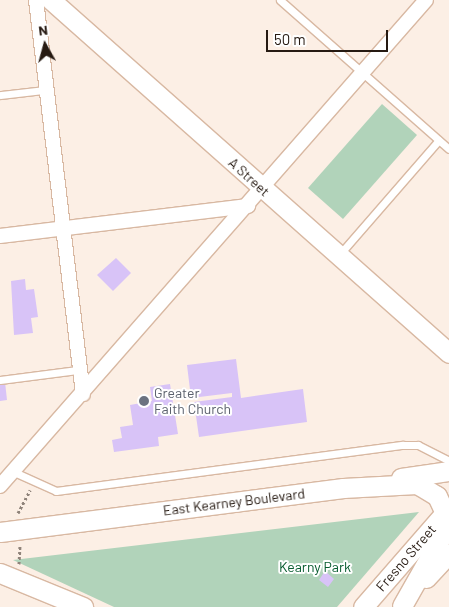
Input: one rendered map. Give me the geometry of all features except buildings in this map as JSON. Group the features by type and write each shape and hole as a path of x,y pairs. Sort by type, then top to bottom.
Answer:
{"main road":[{"name":"A Street","path":"51,0 449,353"},
{"path":"343,488 449,471"},
{"name":"East Kearney Boulevard","path":"0,532 343,488 417,484 436,496 449,516"},
{"path":"401,606 449,516"},
{"name":"Fresno Street","path":"363,607 449,516"},
{"name":"Fresno Street","path":"401,606 449,554"},
{"path":"0,574 83,607"}],"street":[{"path":"36,0 44,90 76,370 82,394"},
{"path":"0,486 263,190 426,0"},
{"path":"0,236 248,206"}],"lane":[{"path":"280,0 449,149"},
{"path":"0,95 44,90"},
{"path":"338,256 439,140"},
{"path":"0,380 76,370"},
{"path":"14,472 56,491 403,445 418,445 449,461"}],"path":[{"path":"19,521 20,506 31,488"},
{"path":"19,569 21,538"}],"green space":[{"path":"382,104 417,135 343,219 308,188"},
{"name":"Kearny Park","path":"419,512 337,607 114,607 13,560"}],"place":[{"name":"Greater Faith Church","path":"144,401"}]}
